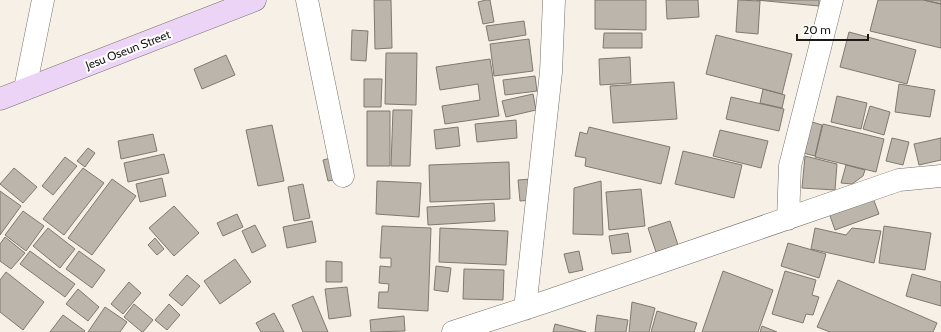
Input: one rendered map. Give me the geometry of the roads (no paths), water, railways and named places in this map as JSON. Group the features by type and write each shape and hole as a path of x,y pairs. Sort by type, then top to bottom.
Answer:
{"main road":[{"name":"Jesu Oseun Street","path":"0,99 255,0"}],"street":[{"path":"25,89 43,0"},
{"path":"306,0 343,176"},
{"path":"525,309 551,72 554,0"},
{"path":"788,219 790,166 832,0"},
{"path":"452,332 525,309 899,180 941,176"}]}
